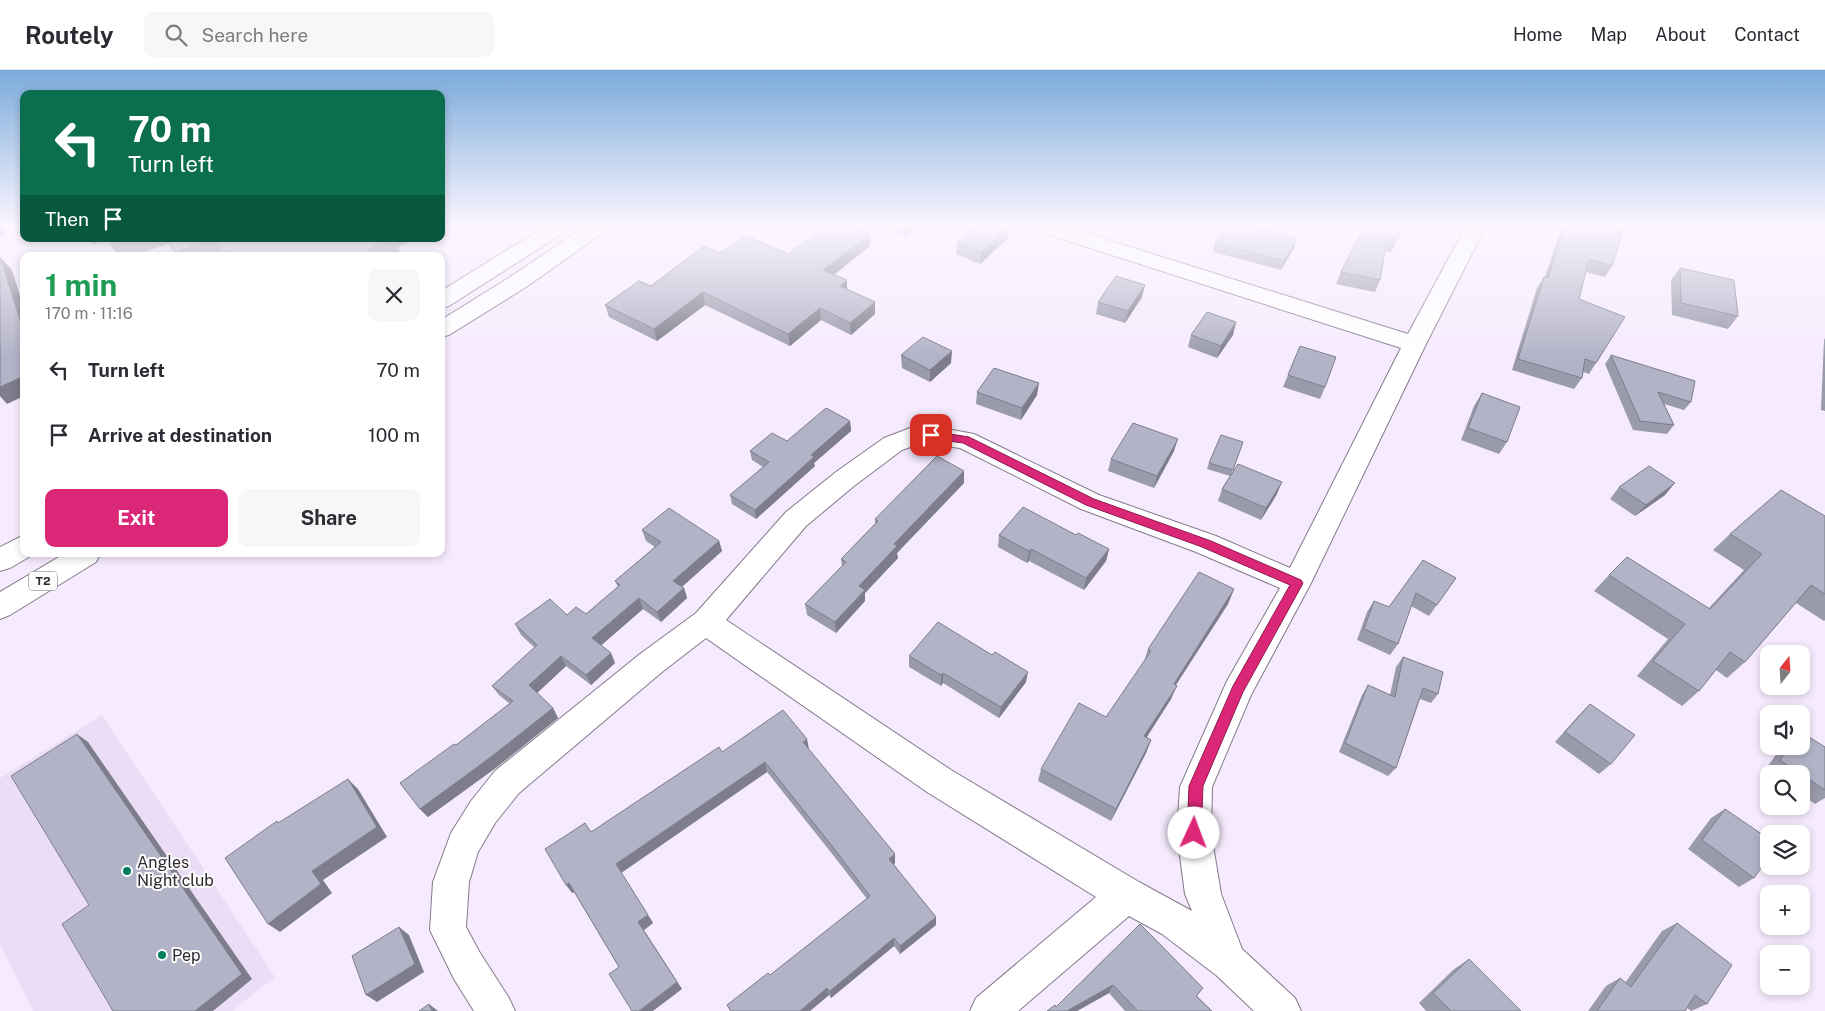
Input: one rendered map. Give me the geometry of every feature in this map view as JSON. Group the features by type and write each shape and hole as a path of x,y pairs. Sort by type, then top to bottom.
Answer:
{"main road":[{"path":"445,298 490,270"},
{"path":"445,328 536,270"},
{"path":"1183,270 1414,344"},
{"path":"1228,962 1203,894 1194,833 1196,786 1238,690 1297,583 1414,344 1453,270"},
{"path":"496,1011 467,966 448,930 451,882 463,845 483,812 507,782 651,663 706,622 796,519 845,478 893,444 913,436 965,440 1090,502 1206,544 1297,583"},
{"path":"0,560 20,548"},
{"name":"T2","path":"0,607 81,557"},
{"path":"706,622 939,782 1126,895 1175,921 1228,962 1282,1011"},
{"path":"989,1011 1126,895"}],"shaded area":[{"path":"102,715 275,977 232,1011 33,1011 0,945 0,778"}],"building":[{"path":"0,270 4,270 20,320 20,378 0,387"},
{"path":"672,270 823,270 847,280 840,286 875,302 850,323 820,308 788,334 703,292 654,329 605,305 639,281 651,286"},
{"path":"1342,270 1382,270 1380,280 1341,272"},
{"path":"1551,270 1586,270 1579,299 1625,317 1596,363 1585,359 1582,378 1518,359 1544,277 1548,278"},
{"path":"1680,270 1689,270 1734,280 1738,316 1681,303"},
{"path":"1116,276 1145,285 1128,311 1098,302"},
{"path":"1207,312 1236,322 1221,346 1191,335"},
{"path":"923,337 952,351 930,370 901,355"},
{"path":"1300,346 1336,357 1325,387 1288,375"},
{"path":"1611,355 1695,381 1691,402 1658,392 1674,425 1640,421"},
{"path":"994,368 1039,383 1022,408 977,392"},
{"path":"1482,393 1520,407 1507,442 1468,428"},
{"path":"826,408 850,421 811,455 814,457 755,510 730,495 769,462 750,451 772,433 787,441"},
{"path":"1133,423 1178,439 1157,476 1111,459"},
{"path":"1221,435 1243,442 1233,470 1209,463"},
{"path":"937,456 964,471 894,544 897,546 859,586 865,590 835,622 805,604 846,562 841,559 878,521 875,519"},
{"path":"1238,464 1282,482 1266,508 1222,489"},
{"path":"1649,466 1675,483 1646,505 1619,487"},
{"path":"1781,490 1825,516 1825,594 1811,585 1745,662 1730,652 1699,691 1653,661 1685,624 1609,575 1627,557 1710,609 1762,554 1730,534"},
{"path":"1023,507 1076,535 1078,533 1109,549 1086,578 1031,549 1029,551 999,535"},
{"path":"669,508 719,541 673,581 684,588 657,612 639,598 592,638 611,653 586,675 561,656 529,685 553,708 491,757 420,809 400,783 454,744 456,745 513,701 492,686 537,645 515,624 550,599 567,615 576,607 586,614 620,585 615,581 661,542 642,530"},
{"path":"1423,560 1456,578 1437,605 1416,593 1398,644 1364,629 1374,601 1389,607"},
{"path":"1199,572 1234,589 1174,684 1177,686 1144,736 1151,740 1116,809 1041,769 1079,703 1106,717 1151,651 1148,649"},
{"path":"938,622 992,655 995,652 1028,672 1001,707 943,673 941,675 909,656"},
{"path":"1403,657 1443,672 1438,694 1423,688 1396,768 1345,743 1368,685 1395,697"},
{"path":"1590,704 1635,735 1611,764 1565,732"},
{"path":"783,710 807,739 803,742 895,854 889,859 936,917 900,946 894,938 830,991 827,988 800,1011 731,1011 727,1005 768,973 770,975 870,896 765,762 616,864 648,915 638,922 677,982 639,1011 632,1011 609,974 619,967 569,883 566,885 545,849 585,823 591,832 719,747 722,752"},
{"path":"77,734 242,974 195,1011 113,1011 62,924 89,905 11,776"},
{"path":"1810,738 1825,747 1825,790 1810,780 1810,765 1788,765 1780,760 1784,755 1810,755"},
{"path":"348,779 377,827 312,871 321,884 268,924 225,858 277,821 278,823"},
{"path":"1725,809 1760,833 1760,870 1754,878 1702,840"},
{"path":"1677,923 1732,965 1707,1004 1695,995 1685,1011 1597,1011 1620,978 1631,987"},
{"path":"1140,924 1203,988 1196,996 1212,1011 1138,1011 1113,985 1067,1011 1047,1011 1055,1005 1056,1007"},
{"path":"399,927 415,964 366,995 352,956"},
{"path":"1469,959 1521,1011 1451,1011 1433,993"},
{"path":"429,1004 432,1011 419,1011"}],"place":[{"name":"Angles Night club","path":"127,871"},
{"name":"Pep","path":"162,955"}],"route":[{"path":"931,435 965,440 1090,502 1206,544 1297,583 1238,690 1196,786 1194,833"}]}
